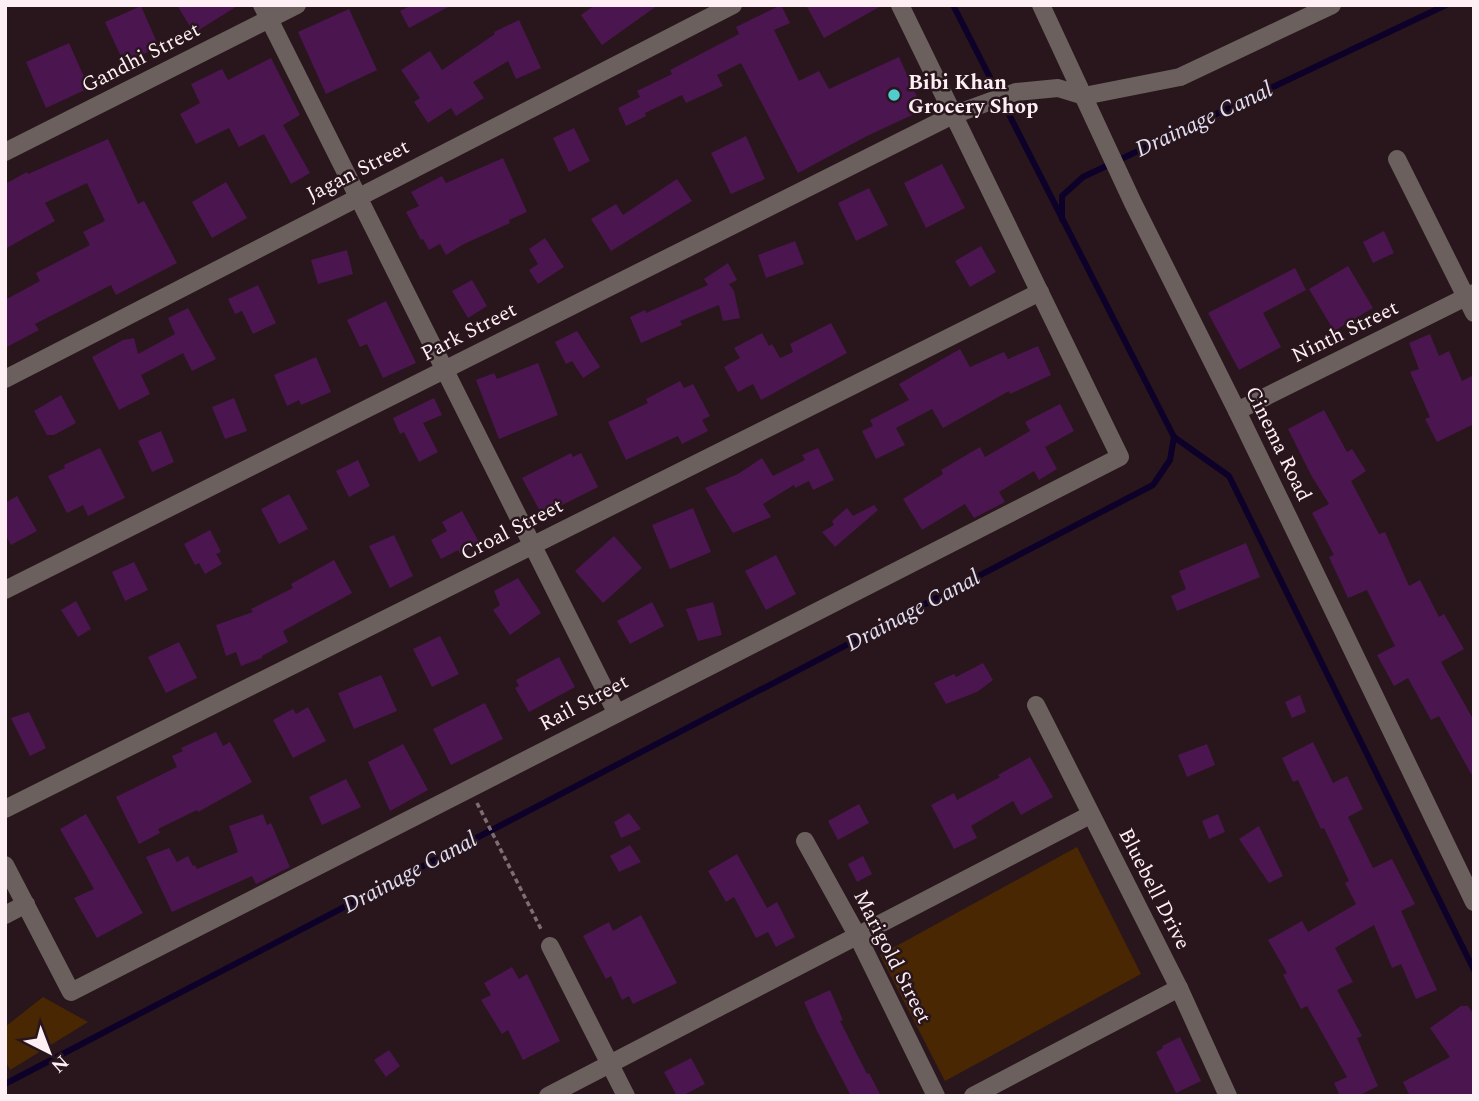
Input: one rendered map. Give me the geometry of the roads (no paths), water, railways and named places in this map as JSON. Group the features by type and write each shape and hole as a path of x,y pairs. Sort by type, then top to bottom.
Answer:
{"street":[{"name":"Gandhi Street","path":"5,152 265,12 297,5"},
{"name":"Jagan Street","path":"5,379 733,5"},
{"path":"900,5 1040,292"},
{"name":"Cinema Road","path":"1041,5 1133,203 1237,411 1474,902"},
{"path":"1084,96 1180,77 1332,5"},
{"path":"265,12 616,712"},
{"name":"Park Street","path":"5,590 953,115 1016,92 1058,88 1084,96"},
{"path":"1397,159 1471,301"},
{"name":"Rail Street","path":"26,904 71,992 1120,457 1040,292"},
{"name":"Croal Street","path":"5,809 1040,292"},
{"name":"Ninth Street","path":"1237,411 1471,301"},
{"name":"Bluebell Drive","path":"1035,705 1180,988 1228,1096"},
{"path":"548,1096 1090,815"},
{"name":"Marigold Street","path":"805,841 857,935 936,1096"},
{"path":"5,865 26,904 5,915"},
{"path":"550,946 626,1096"},
{"path":"973,1096 1180,988"}],"waterway":[{"name":"Drainage Canal","path":"5,1084 1153,485 1170,460 1174,437 953,5"},
{"name":"Drainage Canal","path":"1062,219 1062,196 1083,177 1446,5"},
{"path":"1174,437 1229,476 1474,970"}],"place":[{"name":"Bibi Khan Grocery Shop","path":"894,95"}]}
